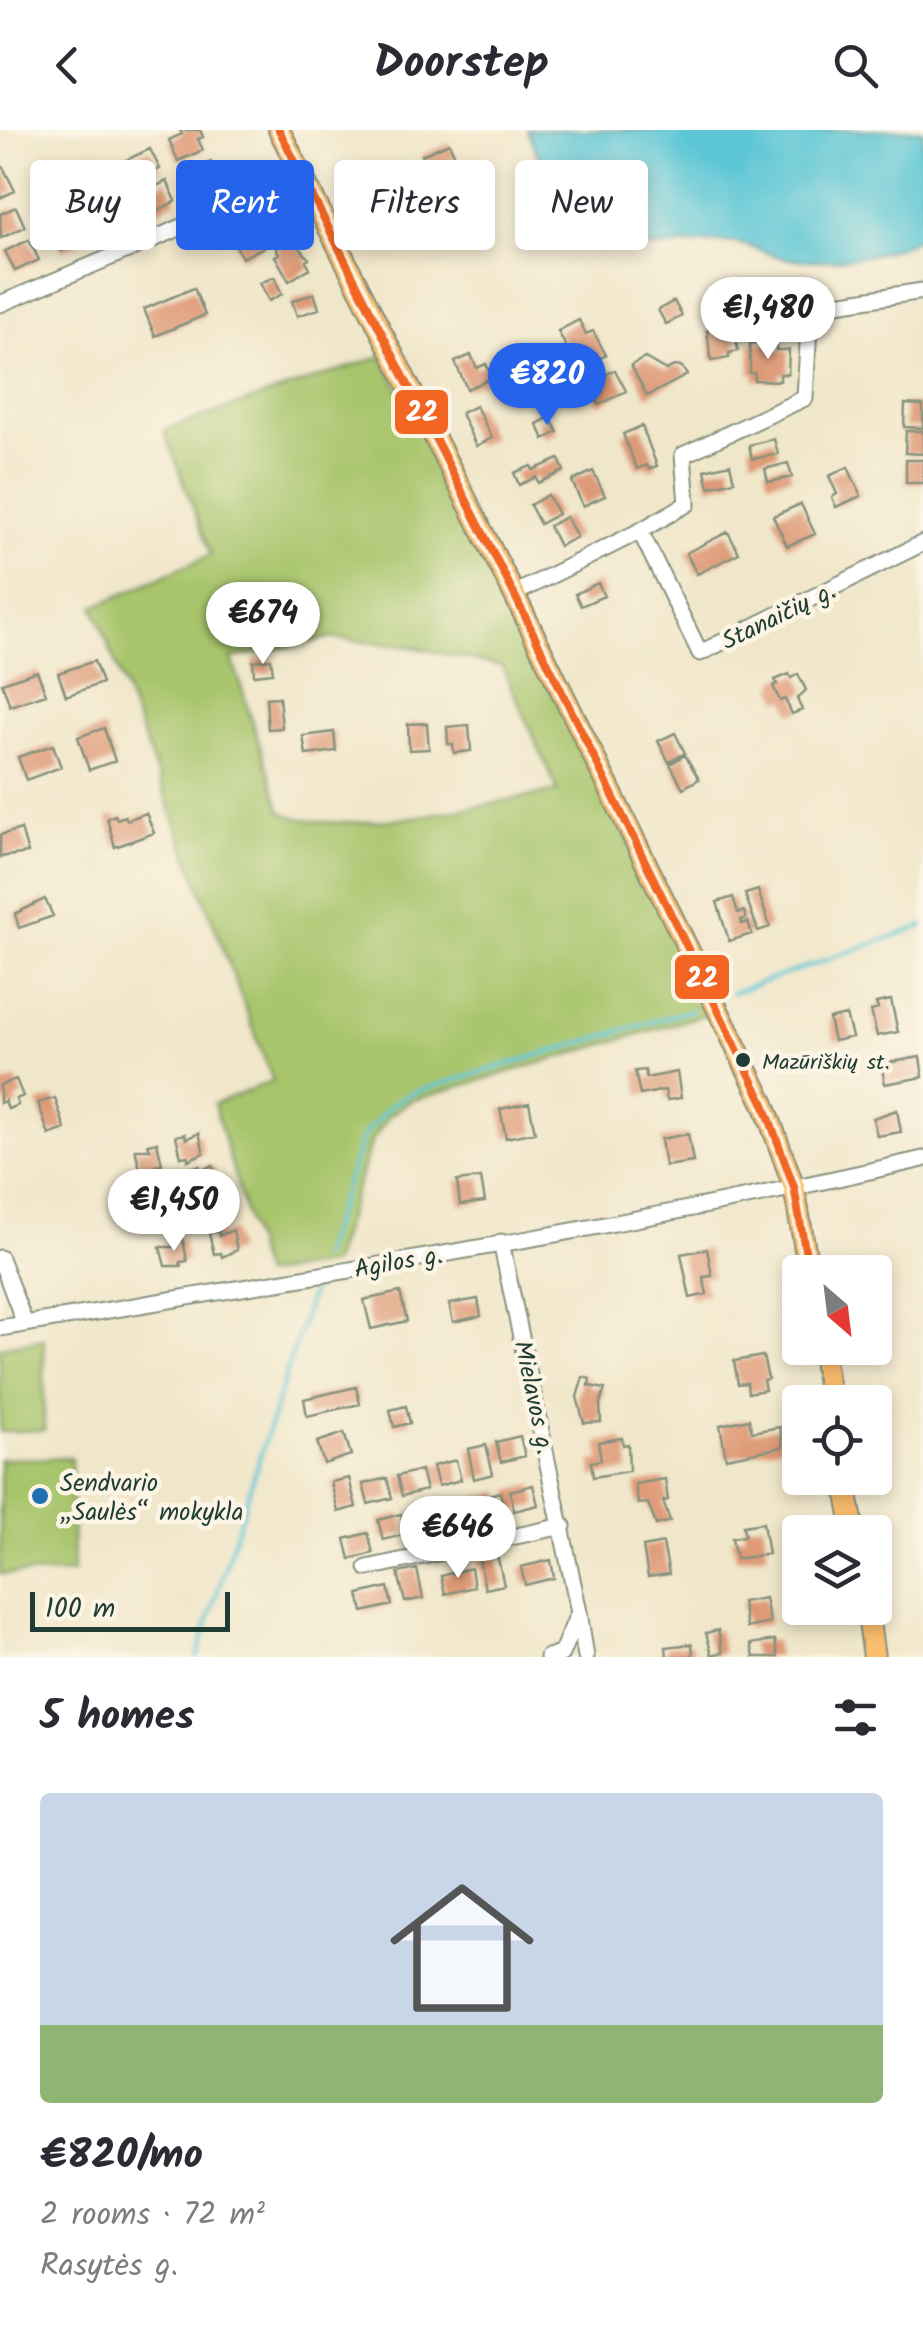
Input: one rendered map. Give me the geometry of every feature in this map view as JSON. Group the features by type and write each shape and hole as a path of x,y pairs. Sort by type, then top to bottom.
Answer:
{"main road":[{"path":"279,130 294,160"},
{"path":"314,200 514,594 764,1104 794,1187 806,1255"},
{"path":"869,1625 874,1657"}],"street":[{"path":"0,304 176,229"},
{"path":"514,594 640,532 687,504 684,455 805,398 810,308 923,292"},
{"name":"Stanaičių g.","path":"640,532 700,653 923,542"},
{"name":"Agilos g.","path":"0,1328 501,1242 923,1159"},
{"name":"Mielavos g.","path":"501,1242 563,1526 586,1657"},
{"path":"0,1258 25,1324"},
{"path":"367,1568 563,1526"},
{"path":"548,1657 561,1654 579,1612"}],"green space":[{"path":"382,356 714,1012 410,1101 390,1115 372,1140 332,1264 263,1275 214,1104 273,1081 94,607 211,555 164,430","holes":["329,638 413,647 502,666 558,791 376,821 306,819 281,811 232,658"]},
{"path":"44,1339 44,1430 0,1432 0,1347"},
{"path":"71,1458 73,1573 0,1574 0,1459"}],"water":[{"path":"527,130 923,130 923,234 878,253 822,260 782,257 733,243 648,248 648,160 541,160"}],"building":[{"path":"180,130 200,130 203,137 198,139 203,150 178,160 169,140 182,134"},
{"path":"449,143 456,158 424,160 422,155"},
{"path":"150,149 156,160 126,160"},
{"path":"3,167 15,191 0,198 0,168"},
{"path":"167,181 176,201 156,211 156,186"},
{"path":"16,207 25,227 1,238 0,214"},
{"path":"29,240 30,250 39,260 15,271 5,251"},
{"path":"238,250 258,250 242,258"},
{"path":"277,250 302,250 310,268 289,281 275,256 279,254"},
{"path":"274,277 282,294 269,301 260,283"},
{"path":"194,288 205,315 155,336 144,309"},
{"path":"314,293 319,309 297,316 292,301"},
{"path":"674,301 682,316 666,324 658,310"},
{"path":"579,320 586,334 593,331 606,355 589,364 582,350 571,356 558,331"},
{"path":"718,324 734,324 738,351 729,353 729,358 711,361 707,331"},
{"path":"750,343 776,343 776,350 789,350 788,374 780,374 780,381 754,380 755,373 750,373"},
{"path":"471,355 477,368 486,364 492,378 467,389 455,362"},
{"path":"645,358 666,370 682,367 687,375 647,396 631,365"},
{"path":"615,370 626,391 599,405 589,383"},
{"path":"905,404 923,405 923,428 904,427"},
{"path":"476,406 492,438 476,446 461,413"},
{"path":"550,417 558,432 544,439 537,424"},
{"path":"642,426 657,466 649,469 647,465 637,469 623,434"},
{"path":"906,431 923,431 923,454 905,453"},
{"path":"774,439 778,454 752,459 749,445"},
{"path":"559,459 564,471 538,483 536,477 519,485 514,473"},
{"path":"906,460 923,460 923,483 906,483"},
{"path":"788,463 792,477 768,482 765,469"},
{"path":"730,464 734,481 709,487 705,470"},
{"path":"848,467 861,496 836,507 832,497 837,494 829,476"},
{"path":"593,471 605,496 583,506 572,481"},
{"path":"548,495 558,514 540,524 530,505"},
{"path":"801,504 815,534 787,546 773,516"},
{"path":"566,517 577,537 559,546 549,526"},
{"path":"728,532 739,553 697,574 686,553"},
{"path":"598,583 604,596 581,606 575,594"},
{"path":"271,659 273,673 254,675 253,661"},
{"path":"94,661 102,683 66,696 58,673"},
{"path":"37,671 46,694 10,706 2,683"},
{"path":"789,674 791,678 798,674 806,690 797,699 802,710 792,714 773,686 777,684 775,680"},
{"path":"279,697 282,728 268,729 266,698"},
{"path":"427,723 429,749 409,750 408,724"},
{"path":"469,725 471,751 454,753 453,744 448,744 447,727"},
{"path":"104,728 115,761 89,770 78,737"},
{"path":"334,732 336,751 306,755 303,736"},
{"path":"675,733 685,753 669,762 658,741"},
{"path":"53,745 61,767 26,780 18,757"},
{"path":"685,755 699,779 683,788 670,764"},
{"path":"146,813 154,833 115,847 107,818 125,816 127,820"},
{"path":"21,829 28,853 0,857 0,835"},
{"path":"758,890 770,927 758,931 745,894"},
{"path":"733,897 738,913 744,911 746,918 741,920 742,924 748,922 752,934 729,941 717,902"},
{"path":"45,899 53,916 19,928 15,914"},
{"path":"891,1000 898,1032 877,1036 871,1011 878,1009 876,1003"},
{"path":"846,1015 852,1037 834,1041 829,1019"},
{"path":"920,1057 923,1077 885,1084 881,1064"},
{"path":"645,1070 646,1078 677,1072 681,1098 667,1100 665,1090 640,1095 635,1071"},
{"path":"16,1079 23,1096 16,1099 18,1105 8,1109 5,1101 0,1103 0,1085"},
{"path":"55,1098 65,1129 49,1135 38,1103"},
{"path":"529,1103 535,1132 506,1138 500,1109"},
{"path":"897,1110 901,1132 877,1136 873,1118"},
{"path":"199,1133 204,1153 188,1160 188,1156 181,1157 176,1136 185,1134 186,1139"},
{"path":"688,1134 693,1162 665,1166 661,1139"},
{"path":"157,1142 162,1164 155,1165 156,1169 140,1169 135,1149 150,1149 148,1144"},
{"path":"213,1165 218,1185 203,1192 202,1188 195,1189 190,1168 199,1166 200,1171"},
{"path":"149,1177 157,1199 153,1199 154,1205 131,1209 128,1193 137,1192 135,1180"},
{"path":"481,1178 485,1202 460,1205 457,1181"},
{"path":"207,1200 208,1206 221,1200 225,1219 220,1224 203,1224 198,1202"},
{"path":"233,1230 237,1250 222,1257 221,1253 214,1254 209,1233 218,1231 219,1236"},
{"path":"183,1239 187,1261 180,1262 181,1266 165,1266 160,1247 175,1247 174,1241"},
{"path":"707,1249 712,1276 703,1277 707,1294 690,1298 681,1254"},
{"path":"400,1292 407,1321 371,1329 364,1300"},
{"path":"478,1299 481,1316 453,1322 449,1304"},
{"path":"763,1356 768,1379 763,1380 765,1390 748,1393 747,1383 738,1384 734,1361"},
{"path":"583,1377 590,1379 589,1386 605,1389 600,1404 601,1422 584,1423 577,1397"},
{"path":"356,1387 360,1404 307,1416 304,1399"},
{"path":"406,1406 410,1423 394,1427 390,1410"},
{"path":"749,1419 752,1432 780,1427 782,1447 726,1458 720,1425"},
{"path":"344,1433 351,1455 324,1464 317,1442"},
{"path":"520,1436 525,1456 501,1462 496,1442"},
{"path":"622,1438 623,1445 628,1444 629,1471 593,1477 591,1462 601,1460 598,1442"},
{"path":"486,1445 493,1474 474,1479 468,1449"},
{"path":"456,1460 461,1480 438,1486 433,1466"},
{"path":"421,1470 426,1490 402,1496 397,1476"},
{"path":"349,1478 356,1507 338,1512 331,1482"},
{"path":"387,1478 392,1498 368,1504 363,1484"},
{"path":"665,1479 668,1500 663,1501 670,1521 656,1525 648,1503 638,1504 635,1484"},
{"path":"533,1485 538,1505 514,1511 510,1491"},
{"path":"500,1492 505,1512 481,1518 476,1498"},
{"path":"467,1500 472,1520 448,1525 443,1505"},
{"path":"434,1507 439,1527 416,1533 411,1513"},
{"path":"401,1514 406,1534 383,1540 378,1520"},
{"path":"763,1523 768,1554 736,1559 732,1538 745,1536 743,1526"},
{"path":"368,1533 373,1553 350,1559 345,1539"},
{"path":"663,1543 669,1574 648,1577 643,1547"},
{"path":"497,1555 504,1585 485,1589 479,1560"},
{"path":"551,1560 554,1578 525,1585 521,1567"},
{"path":"471,1568 474,1587 445,1594 441,1576"},
{"path":"417,1569 423,1598 405,1602 398,1573"},
{"path":"388,1587 392,1605 363,1612 359,1594"},
{"path":"765,1598 770,1623 747,1628 742,1602"},
{"path":"718,1630 723,1652 712,1655 706,1633"},
{"path":"775,1640 778,1657 754,1657 751,1644"},
{"path":"692,1644 693,1656 667,1657 666,1647"}],"waterway":[{"path":"732,993 923,926"},
{"path":"321,1258 363,1136 391,1105 411,1093 692,1010"},
{"path":"197,1657 313,1288"}],"transit line":[{"name":"22","path":"279,130 514,594 764,1104 794,1187 806,1255"}],"place":[{"name":"Mazūriškių st.","path":"743,1060"},
{"name":"Sendvario „Saulės“ mokykla","path":"40,1496"}]}
